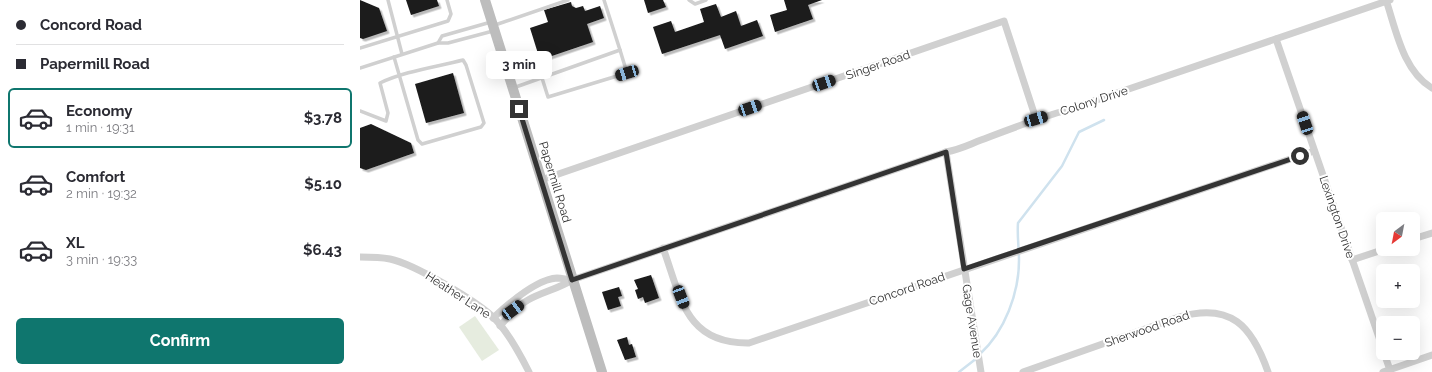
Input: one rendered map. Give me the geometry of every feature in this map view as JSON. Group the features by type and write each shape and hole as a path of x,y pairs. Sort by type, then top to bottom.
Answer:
{"main road":[{"name":"Papermill Road","path":"484,0 602,372"}],"street":[{"name":"Colony Drive","path":"500,326 513,310 528,300 558,289 572,280 946,152 961,149 1036,119 1067,110 1388,0"},
{"path":"1388,0 1409,64 1418,77 1432,88"},
{"name":"Singer Road","path":"541,180 1004,21 1036,119"},
{"name":"Lexington Drive","path":"1276,39 1376,329"},
{"name":"Concord Road","path":"663,248 686,309 694,323 714,338 734,343 749,343 1314,151"},
{"name":"Gage Avenue","path":"946,152 980,372"},
{"path":"1420,237 1432,233"},
{"path":"1352,260 1376,252"},
{"name":"Heather Lane","path":"360,257 377,256 392,259 417,270 477,305 500,326 520,354 529,372"},
{"name":"Colony Drive","path":"493,318 515,298 531,288 556,278 572,280"},
{"name":"Sherwood Road","path":"1023,372 1179,318 1195,313 1208,313 1222,315 1233,319 1248,331 1259,349 1268,372"},
{"path":"1385,360 1386,371 1432,355"}],"lane":[{"path":"388,0 402,54"},
{"path":"360,48 397,35 448,21 451,14 447,0"},
{"path":"360,68 438,43 448,43 568,0"},
{"path":"542,78 548,97 627,73 604,0"},
{"path":"689,0 695,4 706,0"},
{"path":"438,43 442,36 493,26"},
{"path":"512,88 620,50"},
{"path":"360,111 386,122 388,113 380,83 400,76 463,60 466,65 484,123 481,127 422,144 418,140 400,76 394,57"}],"shaded area":[{"path":"475,316 499,350 482,361 459,327"}],"building":[{"path":"360,0 379,8 387,31 363,39 360,38"},
{"path":"406,0 437,0 439,6 411,15"},
{"path":"644,0 663,0 666,7 648,13"},
{"path":"784,0 822,0 808,5 813,19 775,32 770,15 787,10"},
{"path":"571,2 572,6 576,8 583,6 585,11 600,6 604,18 587,24 593,42 540,60 530,28 548,22 544,10"},
{"path":"716,4 721,17 736,11 741,26 757,20 763,36 725,49 720,35 662,54 653,27 671,21 675,32 704,22 700,9"},
{"path":"453,73 464,113 426,123 415,84"},
{"path":"371,124 411,143 414,153 366,170 360,168 360,128"},
{"path":"651,275 659,298 645,303 643,297 638,299 635,290 638,289 634,280"},
{"path":"619,287 622,296 618,297 621,306 608,310 602,292"},
{"path":"627,337 629,345 632,344 636,357 625,360 617,340"}],"waterway":[{"path":"980,354 997,334 1009,311 1013,298 1019,260 1018,223 1062,166 1079,132 1104,120"},
{"path":"959,372 977,358"}],"route":[{"path":"519,109 572,280 946,152 964,269 1300,156"}]}
